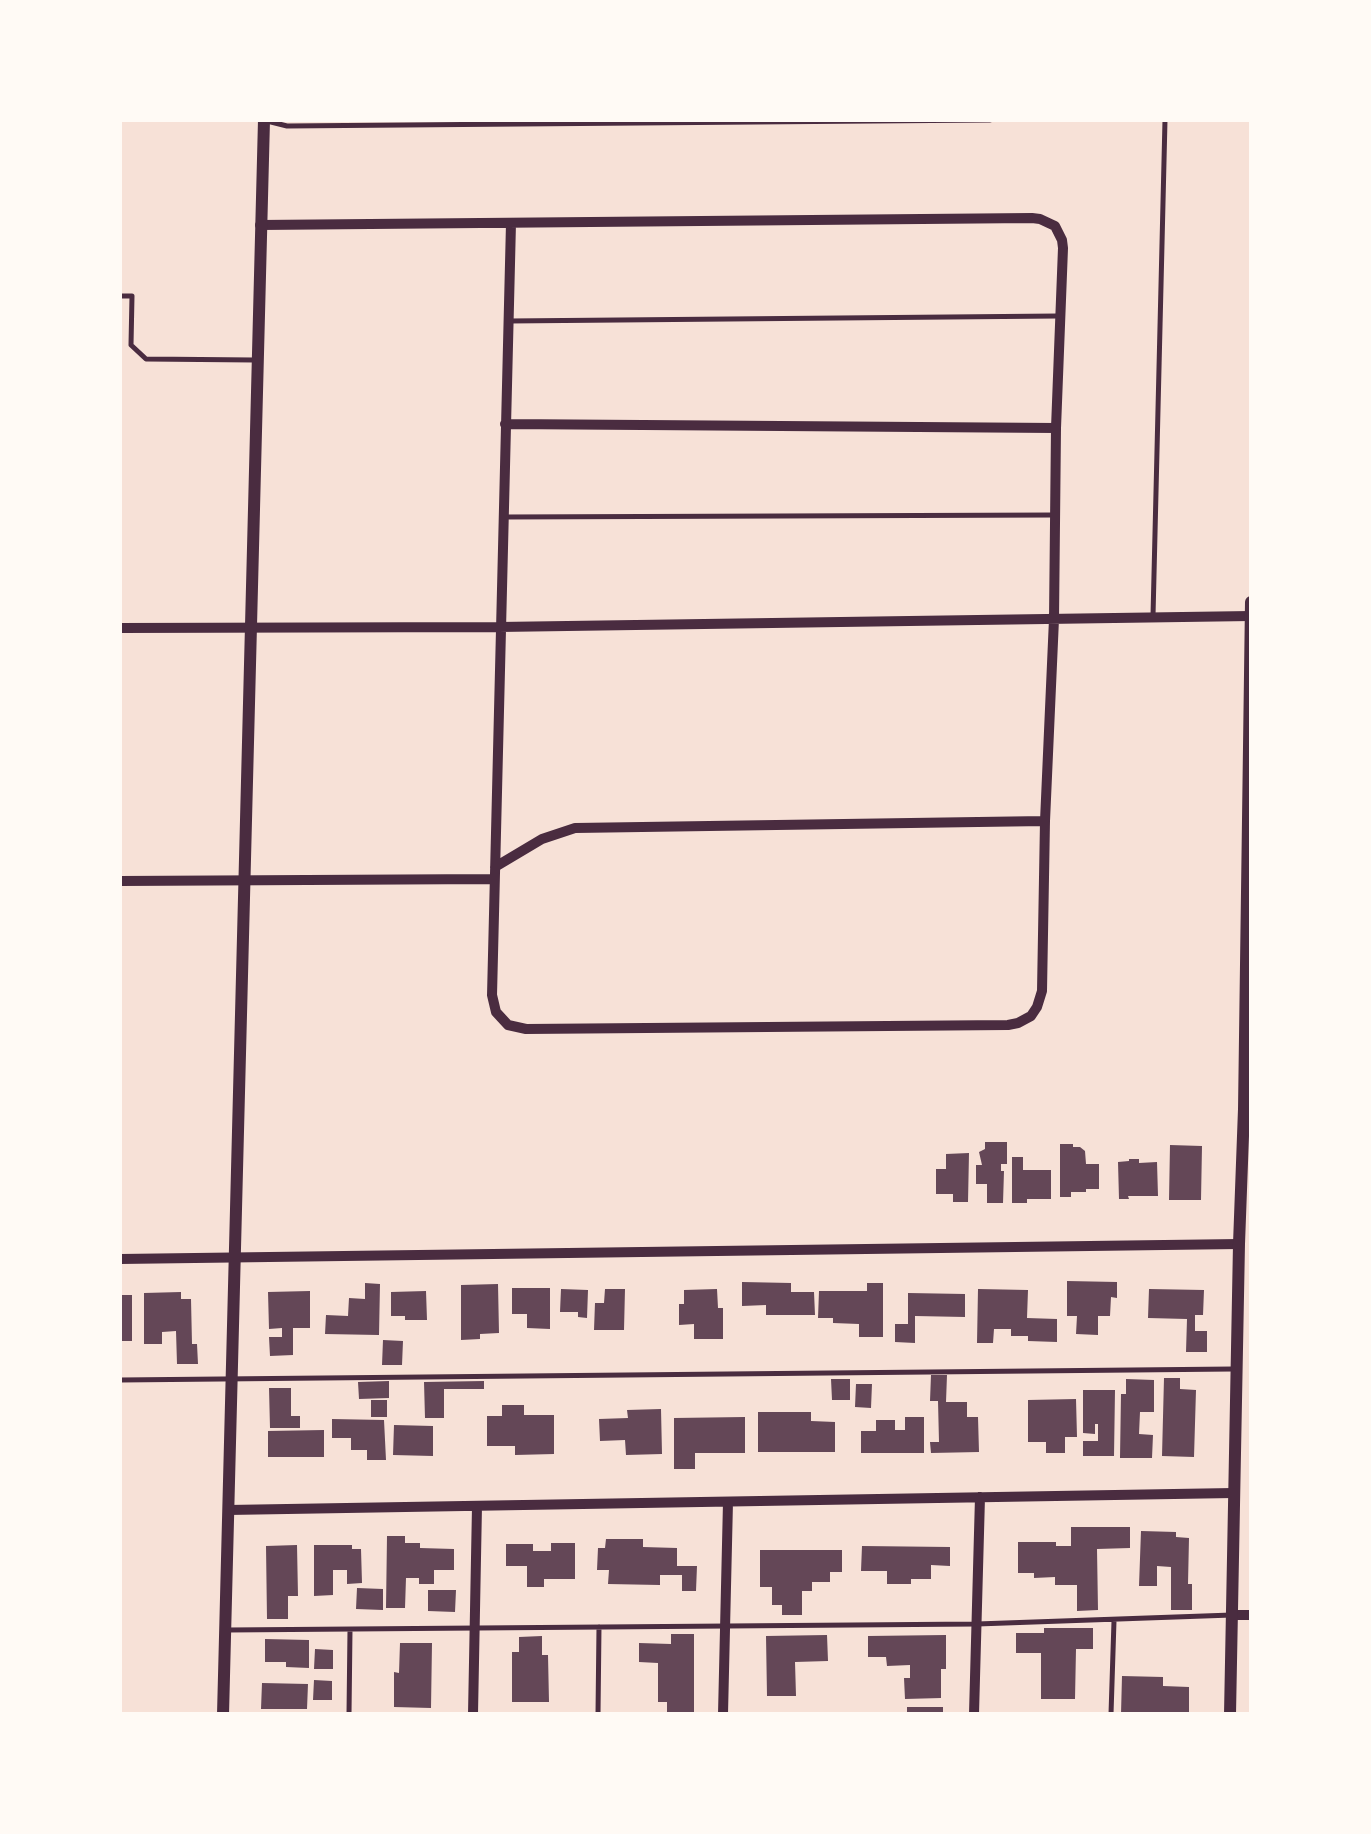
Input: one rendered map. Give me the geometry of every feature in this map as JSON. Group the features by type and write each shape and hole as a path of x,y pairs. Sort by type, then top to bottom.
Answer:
{"street":[{"path":"223,1714 264,120"},
{"path":"260,225 1032,218 1055,226 1063,248 1054,619 1042,991 1032,1016 1008,1025 514,1028 492,1004 511,223"},
{"path":"505,424 1056,428"},
{"path":"1230,1714 1239,1244 1248,1109 1251,602"},
{"path":"120,628 499,627 1251,616"},
{"path":"120,880 244,881 494,873 542,840 576,828 1045,821"},
{"path":"120,1259 1239,1244"},
{"path":"228,1510 1233,1493"},
{"path":"974,1714 980,1497"},
{"path":"722,1714 728,1502"},
{"path":"473,1714 478,1506"},
{"path":"1233,1615 1251,1615"}],"lane":[{"path":"264,120 288,126 990,120"},
{"path":"1153,616 1165,120"},
{"path":"120,296 132,296 131,345 146,360 257,360"},
{"path":"508,321 1061,316"},
{"path":"502,518 1055,515"},
{"path":"120,1380 1236,1369"},
{"path":"225,1630 976,1624 1233,1615"},
{"path":"1111,1714 1114,1620"},
{"path":"598,1714 599,1626"},
{"path":"349,1714 350,1630"}],"building":[{"path":"985,1142 1007,1142 1007,1164 1001,1164 1003,1203 987,1203 987,1184 976,1184 976,1165 982,1165 979,1152 985,1149"},
{"path":"1060,1144 1080,1147 1085,1151 1086,1164 1099,1164 1099,1189 1060,1197"},
{"path":"1170,1145 1202,1146 1201,1200 1169,1200"},
{"path":"969,1153 968,1202 953,1202 953,1194 936,1194 936,1169 946,1169 946,1154"},
{"path":"1012,1157 1023,1157 1023,1170 1051,1170 1051,1199 1012,1203"},
{"path":"1118,1162 1157,1162 1158,1196 1119,1199"},
{"path":"1067,1281 1117,1282 1117,1298 1111,1297 1110,1316 1098,1316 1098,1335 1076,1334 1077,1316 1067,1316"},
{"path":"742,1282 791,1283 791,1292 814,1292 815,1315 766,1315 766,1305 742,1306"},
{"path":"365,1283 380,1284 379,1335 325,1334 326,1315 348,1316 349,1298 365,1299"},
{"path":"867,1283 883,1283 883,1337 859,1337 859,1324 818,1318 819,1291 867,1291"},
{"path":"498,1284 499,1333 461,1340 461,1285"},
{"path":"512,1288 550,1288 550,1329 527,1328 527,1314 512,1314"},
{"path":"561,1289 588,1290 587,1318 578,1317 578,1312 560,1312"},
{"path":"605,1289 625,1289 624,1330 594,1330 595,1303 604,1303"},
{"path":"717,1289 718,1308 723,1308 723,1339 694,1339 694,1324 679,1325 684,1290"},
{"path":"978,1289 1028,1290 1027,1318 1057,1319 1057,1342 1028,1341 1028,1336 1011,1336 1011,1329 994,1329 993,1343 977,1343"},
{"path":"1149,1289 1204,1290 1203,1315 1195,1315 1195,1331 1207,1331 1207,1352 1186,1352 1187,1319 1148,1318"},
{"path":"310,1291 310,1328 293,1328 293,1355 270,1356 269,1337 282,1337 282,1328 269,1329 268,1292"},
{"path":"426,1291 427,1320 391,1316 391,1292"},
{"path":"181,1292 181,1299 191,1299 192,1344 197,1344 198,1364 177,1364 176,1331 162,1332 162,1344 144,1344 144,1293"},
{"path":"908,1293 965,1294 965,1317 915,1316 915,1343 895,1342 895,1324 908,1324"},
{"path":"120,1295 132,1295 132,1341 120,1341"},
{"path":"383,1340 403,1341 402,1365 382,1365"},
{"path":"931,1375 947,1375 946,1402 967,1402 967,1417 978,1417 979,1452 931,1453 930,1442 939,1442 938,1401 930,1401"},
{"path":"1164,1378 1180,1378 1180,1389 1196,1390 1194,1457 1162,1456"},
{"path":"831,1379 850,1379 850,1400 832,1400"},
{"path":"1126,1379 1154,1380 1154,1412 1140,1412 1139,1434 1153,1435 1152,1458 1120,1458 1121,1394 1126,1394"},
{"path":"389,1381 389,1398 359,1399 358,1382"},
{"path":"484,1381 484,1389 444,1389 444,1418 425,1418 424,1382"},
{"path":"856,1384 872,1384 871,1408 855,1407"},
{"path":"269,1388 291,1388 291,1416 300,1416 300,1428 270,1428"},
{"path":"1083,1390 1115,1390 1114,1456 1083,1456 1083,1441 1098,1441 1098,1424 1095,1434 1083,1433"},
{"path":"1076,1399 1077,1437 1065,1437 1065,1453 1046,1453 1046,1442 1028,1442 1028,1400"},
{"path":"371,1400 387,1400 387,1417 371,1417"},
{"path":"502,1405 524,1405 524,1415 554,1415 554,1454 515,1455 515,1446 487,1446 487,1416 502,1416"},
{"path":"661,1409 662,1454 626,1455 625,1440 600,1441 599,1419 628,1418 627,1410"},
{"path":"758,1412 811,1412 811,1421 835,1422 835,1452 758,1452"},
{"path":"745,1417 745,1453 695,1453 695,1469 674,1469 674,1418"},
{"path":"905,1417 924,1417 924,1453 861,1453 861,1431 876,1431 876,1420 895,1420 895,1430 905,1430"},
{"path":"332,1419 384,1420 386,1460 367,1460 367,1450 351,1450 351,1438 332,1438"},
{"path":"394,1425 433,1426 433,1456 393,1455"},
{"path":"324,1430 324,1457 268,1457 268,1431"},
{"path":"1071,1527 1130,1527 1130,1548 1097,1549 1098,1610 1077,1611 1077,1585 1055,1585 1055,1577 1034,1578 1034,1573 1018,1573 1018,1542 1071,1546"},
{"path":"1141,1531 1176,1532 1176,1537 1189,1538 1192,1610 1171,1610 1171,1567 1157,1566 1157,1586 1139,1586"},
{"path":"387,1536 405,1536 405,1543 420,1543 420,1548 454,1549 454,1570 434,1570 434,1584 419,1584 419,1578 406,1578 405,1608 386,1608"},
{"path":"606,1539 643,1539 643,1547 677,1548 677,1566 697,1566 696,1591 682,1591 682,1575 660,1575 660,1585 608,1584 609,1570 597,1570 598,1548 605,1548"},
{"path":"551,1543 575,1543 575,1579 544,1579 544,1587 527,1587 527,1566 506,1566 506,1544 533,1544 533,1551 551,1551"},
{"path":"297,1545 298,1596 288,1596 288,1619 267,1619 266,1546"},
{"path":"314,1545 352,1545 352,1549 361,1549 362,1583 347,1584 347,1570 333,1570 333,1595 314,1596"},
{"path":"862,1546 950,1547 950,1566 931,1565 931,1579 887,1584 887,1571 861,1571"},
{"path":"760,1550 842,1550 842,1572 830,1572 830,1582 812,1582 812,1591 802,1591 802,1615 782,1615 782,1605 772,1605 772,1587 760,1587"},
{"path":"357,1588 383,1589 383,1610 356,1609"},
{"path":"428,1590 456,1590 455,1612 428,1611"},
{"path":"1044,1628 1093,1628 1093,1649 1076,1649 1075,1699 1041,1699 1041,1653 1016,1653 1016,1633 1044,1633"},
{"path":"671,1634 694,1634 694,1714 667,1714 667,1702 658,1702 658,1663 639,1662 639,1643 671,1644"},
{"path":"827,1635 828,1661 795,1662 796,1696 767,1696 766,1636"},
{"path":"946,1635 941,1698 905,1699 904,1678 910,1678 910,1665 887,1666 886,1657 868,1657 868,1636"},
{"path":"542,1636 542,1655 548,1655 549,1702 512,1702 512,1652 519,1652 519,1637"},
{"path":"265,1639 309,1640 309,1668 265,1662"},
{"path":"400,1643 432,1643 431,1708 394,1707 394,1672 399,1673"},
{"path":"315,1649 333,1650 333,1669 314,1669"},
{"path":"1122,1676 1163,1677 1163,1686 1189,1687 1189,1714 1121,1714"},
{"path":"314,1680 332,1681 332,1700 313,1700"},
{"path":"262,1683 308,1684 307,1709 261,1709"},
{"path":"907,1707 943,1707 943,1714 907,1714"}]}
